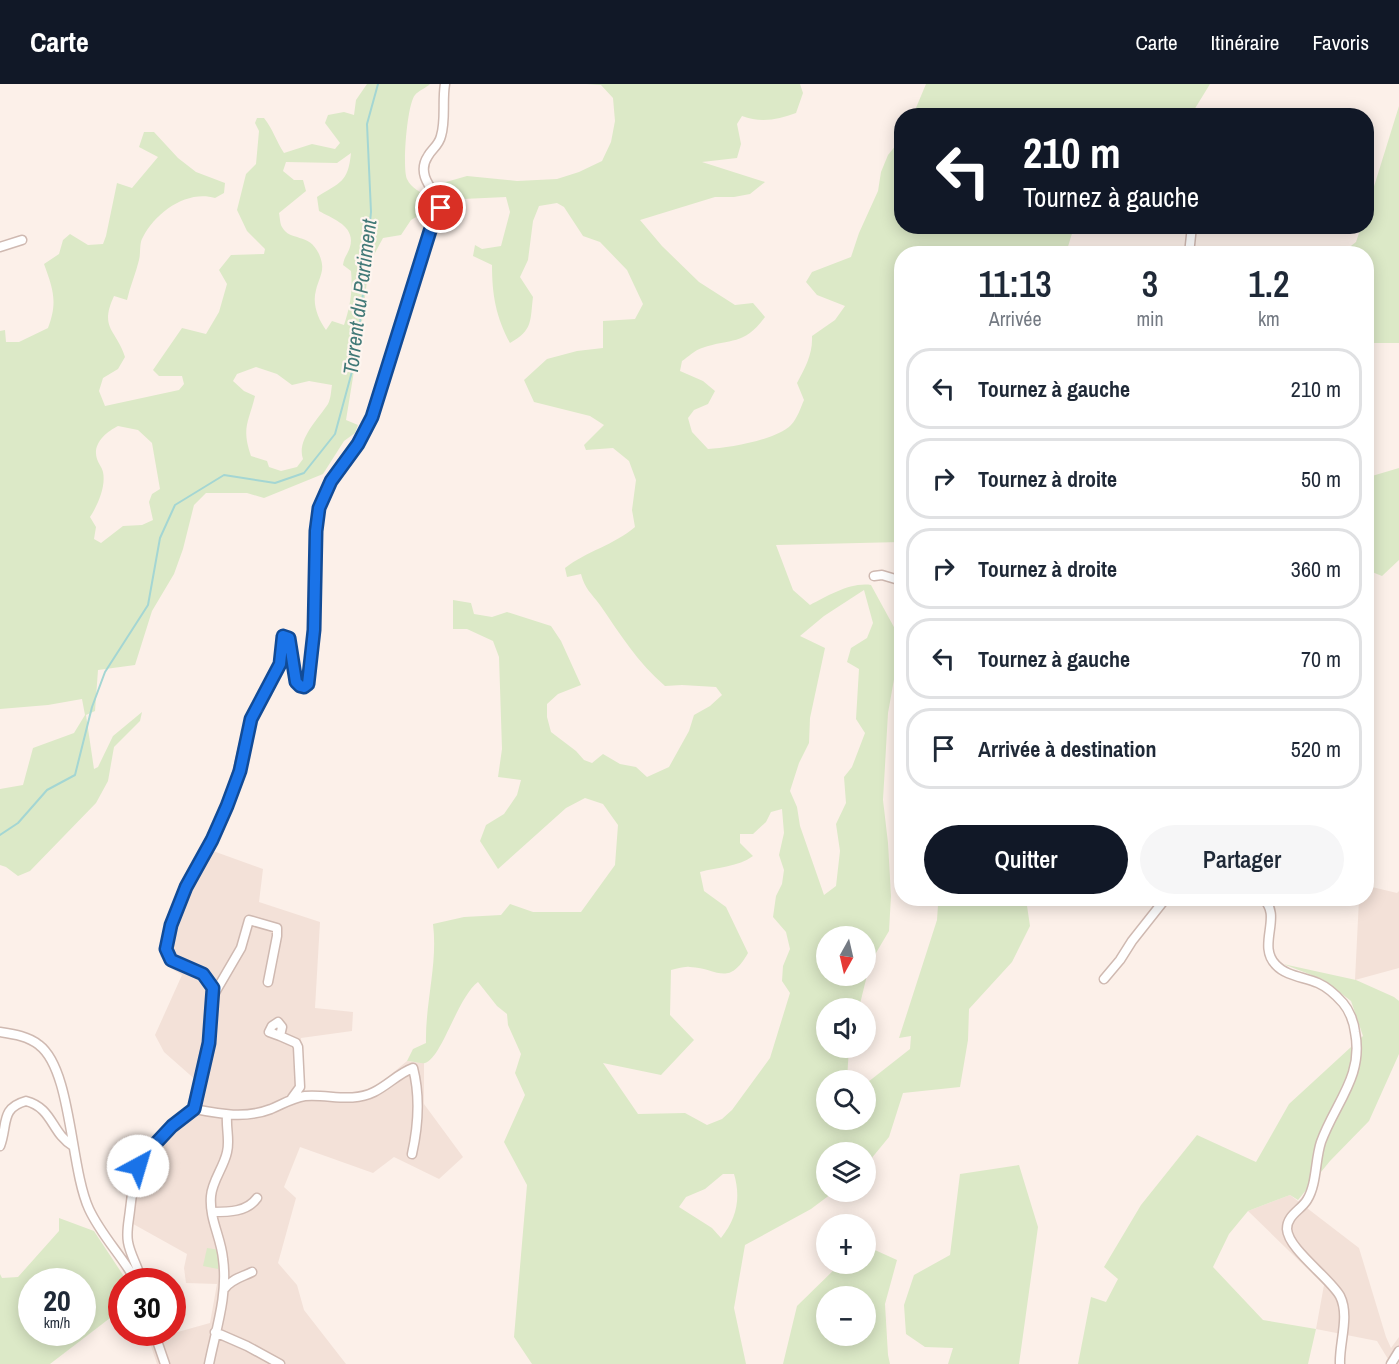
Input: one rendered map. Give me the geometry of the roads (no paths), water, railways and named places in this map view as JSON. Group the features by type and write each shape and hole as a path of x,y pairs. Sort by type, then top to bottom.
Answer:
{"street":[{"path":"137,1268 127,1239 135,1174 143,1157 172,1126 194,1109 209,1043 213,988 203,974 171,960 166,949 169,933 186,887 212,840 227,806 240,771 251,719 280,664 283,636 289,638 296,682 304,687 308,684 314,630 316,531 319,508 335,474 358,444 372,417 430,231 439,216 441,203 427,184 424,169 428,155 437,145 442,134 445,84"},
{"path":"0,247 22,240"},
{"path":"874,576 882,575 894,579"},
{"path":"1104,979 1160,906"},
{"path":"1269,906 1272,913 1268,948 1273,961 1282,970 1318,983 1344,1004 1357,1039 1352,1080 1321,1143 1308,1198 1290,1218 1287,1229 1293,1242 1340,1295 1344,1310 1340,1364"},
{"path":"213,996 241,948 249,920 277,928 278,936 268,982"},
{"path":"0,1032 32,1040 46,1052 60,1083 88,1207 129,1268"},
{"path":"280,1036 296,1043 298,1047 300,1087 292,1098"},
{"path":"194,1109 227,1116 259,1112 292,1098 315,1096 347,1098 374,1092 413,1068 417,1089 416,1134 412,1154"},
{"path":"0,1146 6,1115 11,1108 26,1101 42,1108 59,1134 73,1146"},
{"path":"209,1364 222,1311 225,1288 223,1256 213,1225 212,1188 227,1153 229,1142 226,1131 227,1116"},
{"path":"212,1212 237,1210 252,1205 257,1198"},
{"path":"225,1288 232,1280 252,1272"},
{"path":"215,1332 280,1364"},
{"path":"159,1346 165,1364"},
{"path":"1391,1364 1399,1352"}],"waterway":[{"name":"Torrent du Partiment","path":"0,835 18,823 47,790 75,775 92,707 105,672 148,605 160,538 175,505 224,475 275,483 304,473 335,434 357,353 371,212 367,124 378,84"}]}
